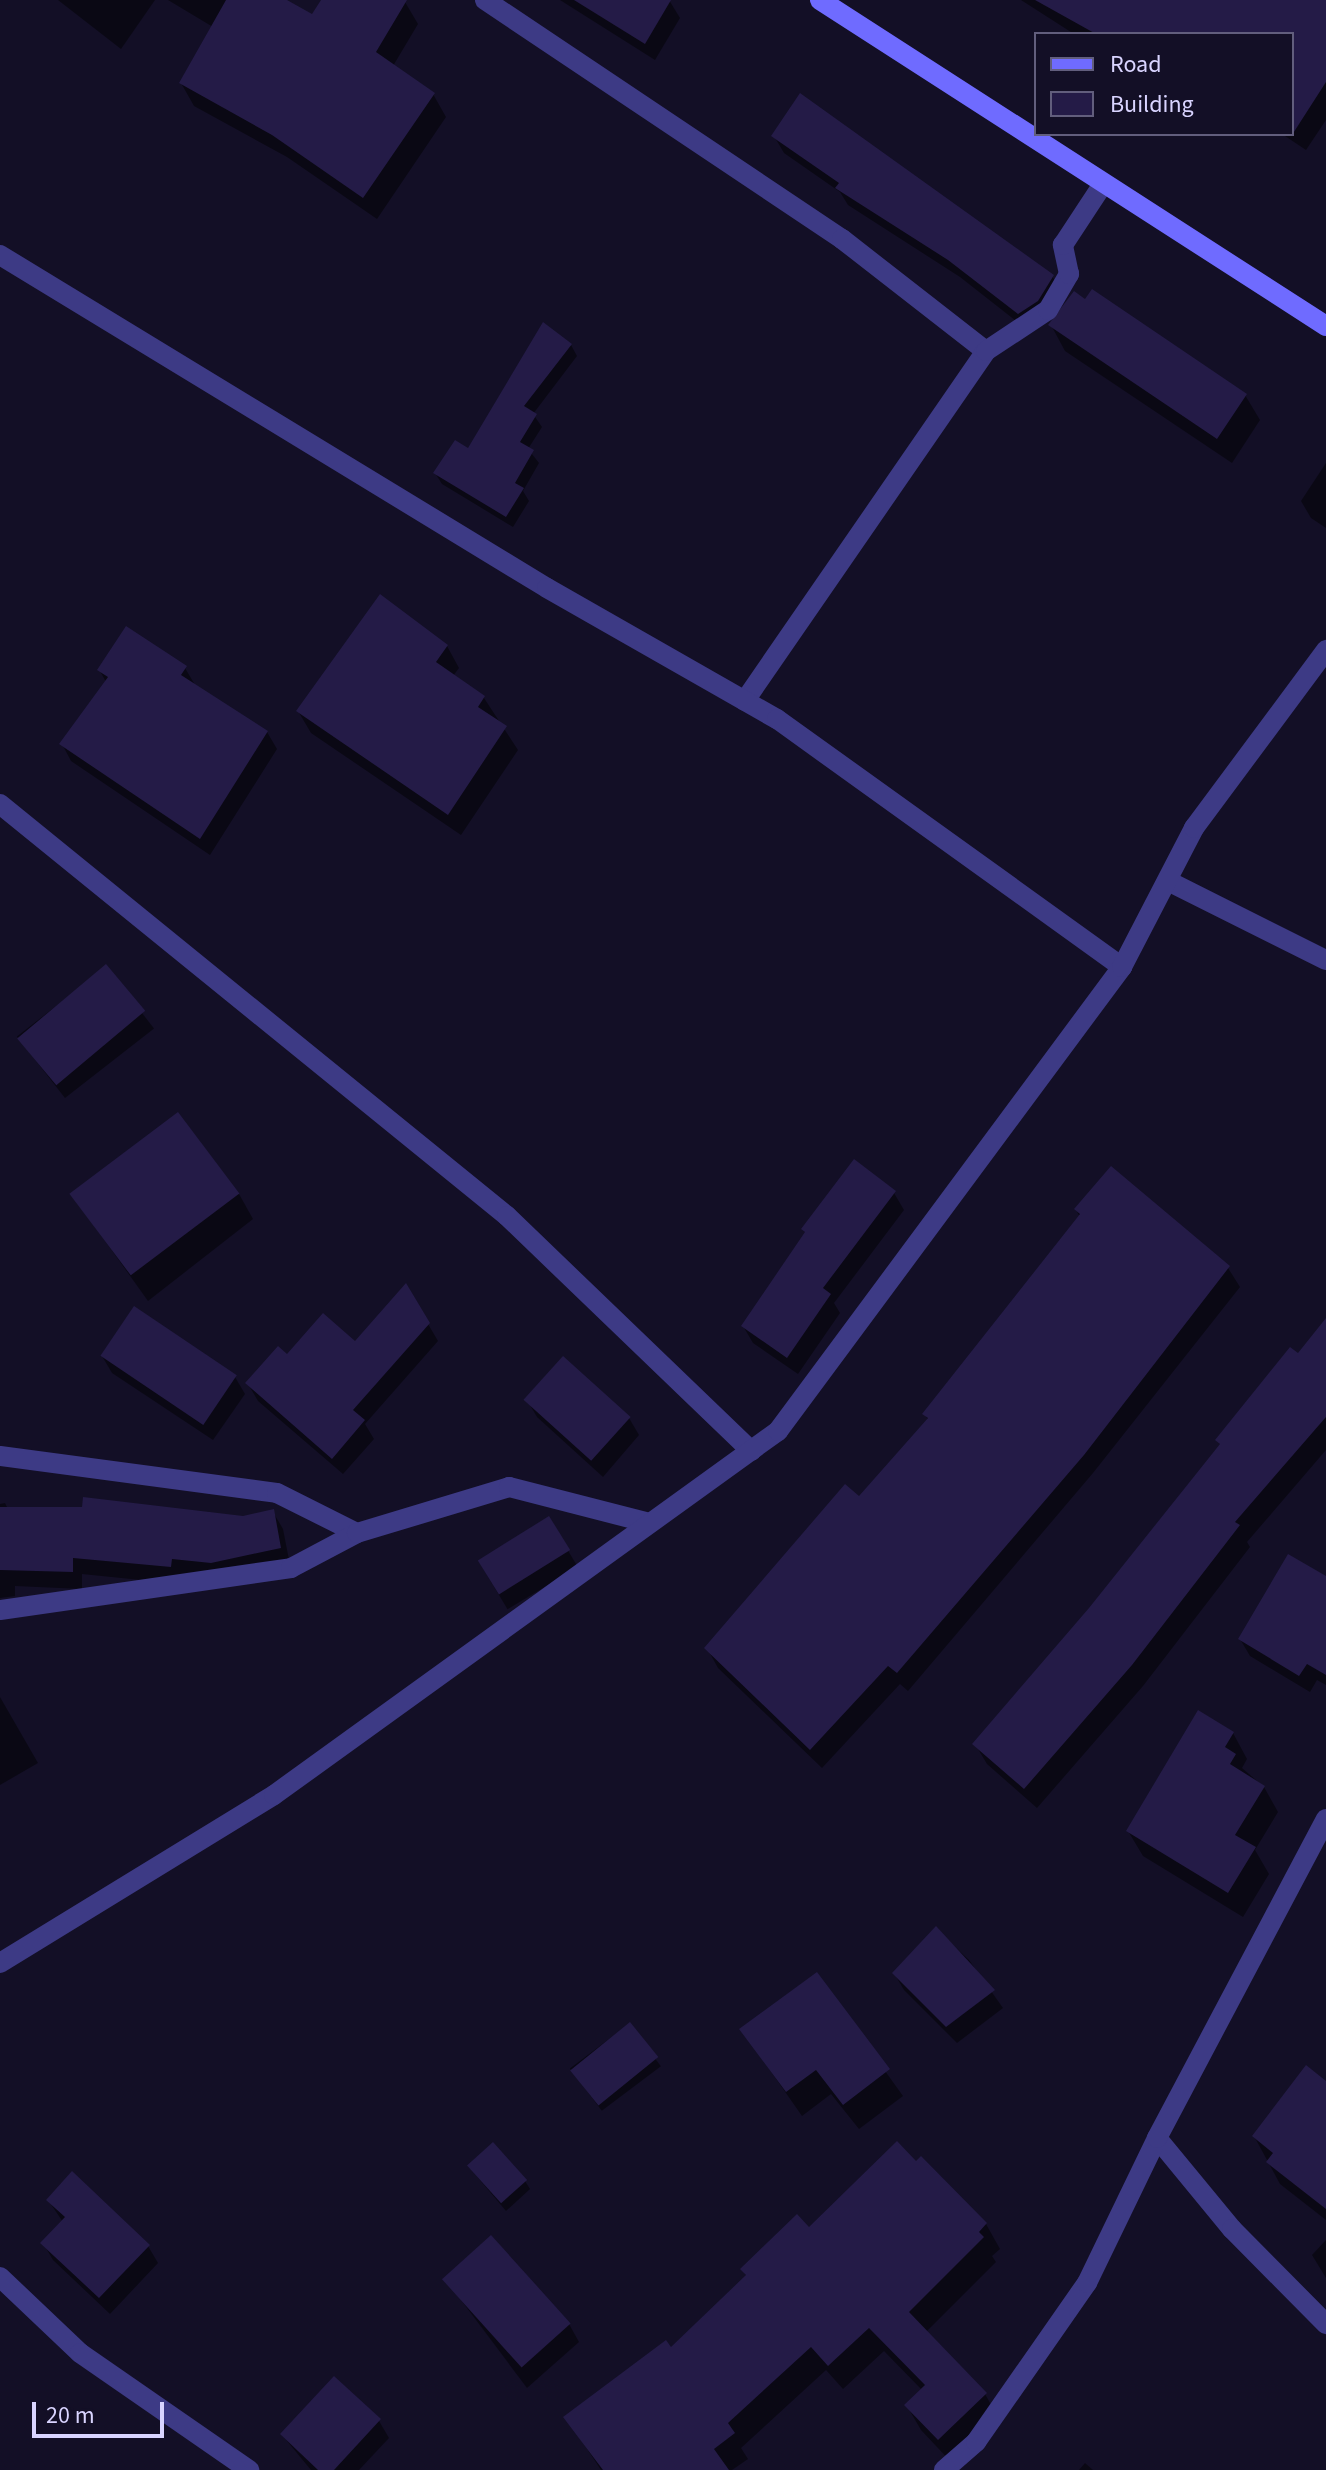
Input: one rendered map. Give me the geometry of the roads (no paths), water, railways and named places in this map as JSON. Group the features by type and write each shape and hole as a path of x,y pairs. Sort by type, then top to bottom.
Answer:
{"street":[{"path":"485,0 842,239 986,351"},
{"path":"820,0 1326,326"},
{"path":"745,701 986,351 1048,310 1069,274 1063,245 1103,184"},
{"path":"0,255 547,588 745,701 1122,967"},
{"path":"0,1963 274,1795 778,1431 1122,967 1170,882 1194,828 1326,650"},
{"path":"0,804 507,1216 751,1451"},
{"path":"1170,882 1326,960"},
{"path":"0,1456 277,1493 357,1533"},
{"path":"0,1610 291,1568 357,1533 509,1487 649,1523"},
{"path":"944,2470 976,2442 1087,2283 1157,2138 1326,1819"},
{"path":"1157,2138 1232,2229 1326,2324"},
{"path":"0,2277 80,2353 249,2470"}]}
